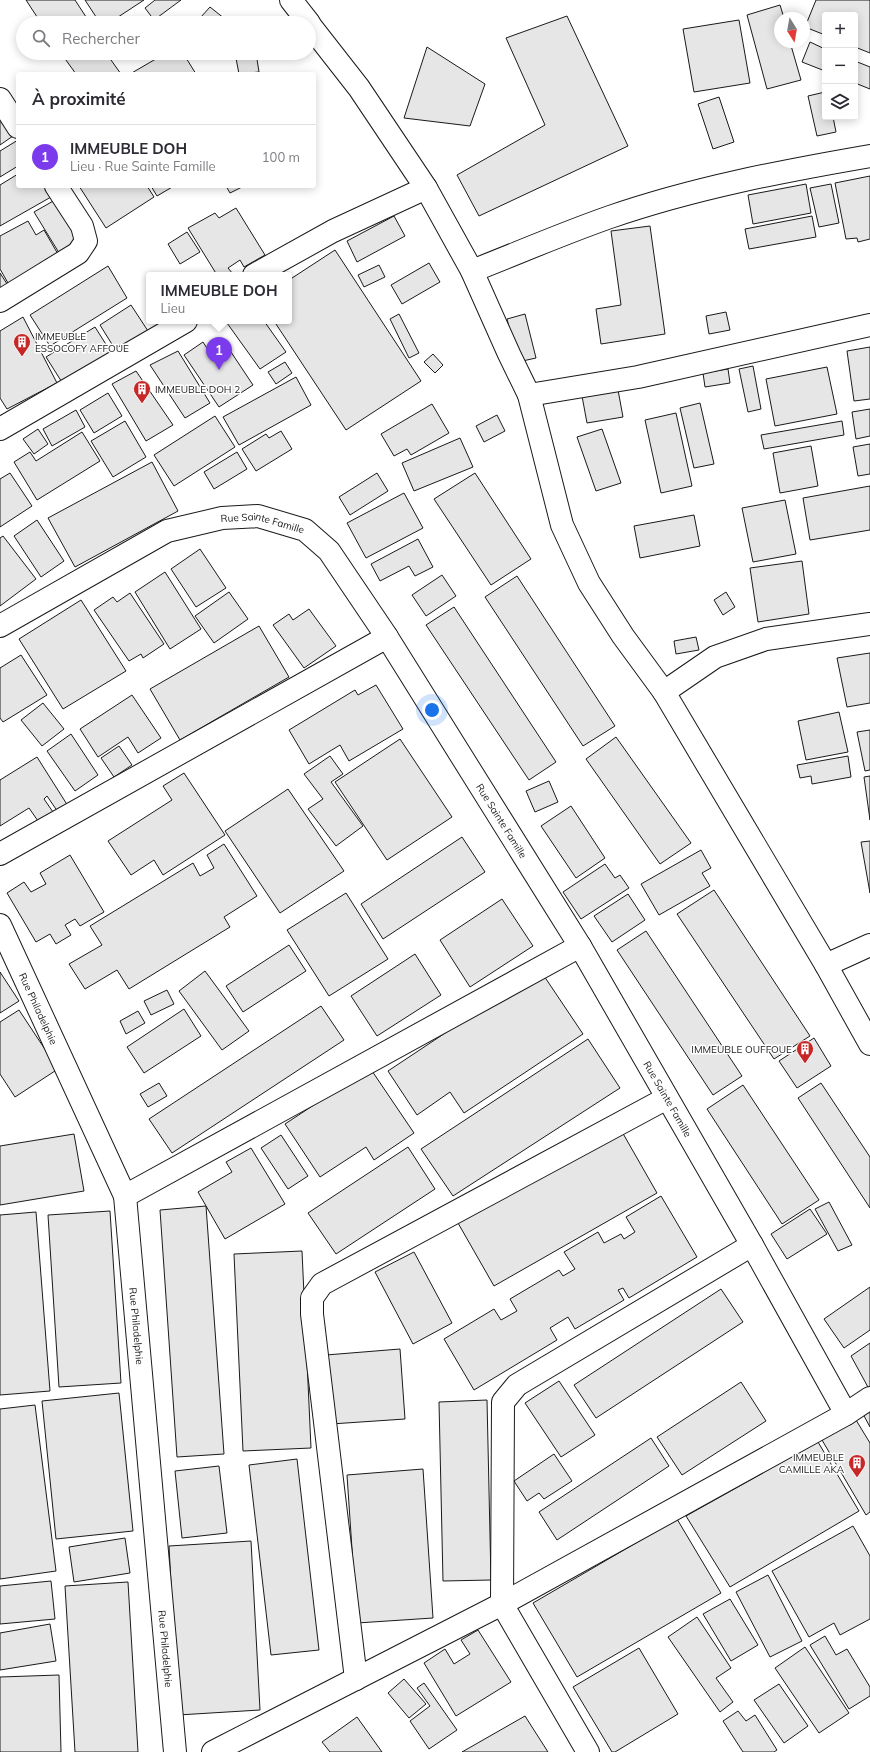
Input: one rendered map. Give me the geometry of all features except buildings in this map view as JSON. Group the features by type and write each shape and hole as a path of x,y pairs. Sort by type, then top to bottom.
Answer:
{"street":[{"path":"291,0 304,16"},
{"path":"316,32 359,88 426,188 472,271 529,395 562,526 589,583 623,636 664,692 826,965 870,1044"},
{"path":"0,99 16,124"},
{"path":"472,271 611,216 684,195 787,171 870,156"},
{"path":"0,301 78,253 86,241 82,226 57,188"},
{"path":"260,272 333,232 426,188"},
{"path":"0,429 181,324"},
{"path":"529,395 638,377 870,325"},
{"name":"Rue Sainte Famille","path":"0,626 168,531 222,518 258,516 305,530 329,551 387,637 580,946 752,1245 846,1414"},
{"path":"664,692 715,657 766,639 870,624"},
{"path":"0,854 387,637"},
{"name":"Rue Philadelphie","path":"0,925 125,1196 175,1752"},
{"path":"826,965 870,945"},
{"path":"125,1196 580,946"},
{"path":"356,1679 312,1314 312,1298 322,1284 667,1098"},
{"path":"588,1752 502,1604 503,1402 517,1385 752,1245"},
{"path":"213,1752 502,1604 846,1414 870,1398"}],"place":[{"name":"IMMEUBLE ESSOCOFY AFFOUE","path":"22,357"},
{"name":"IMMEUBLE DOH","path":"219,370"},
{"name":"IMMEUBLE DOH 2","path":"142,404"},
{"name":"IMMEUBLE OUFFOUE","path":"805,1064"},
{"name":"IMMEUBLE CAMILLE AKA","path":"857,1478"}]}
